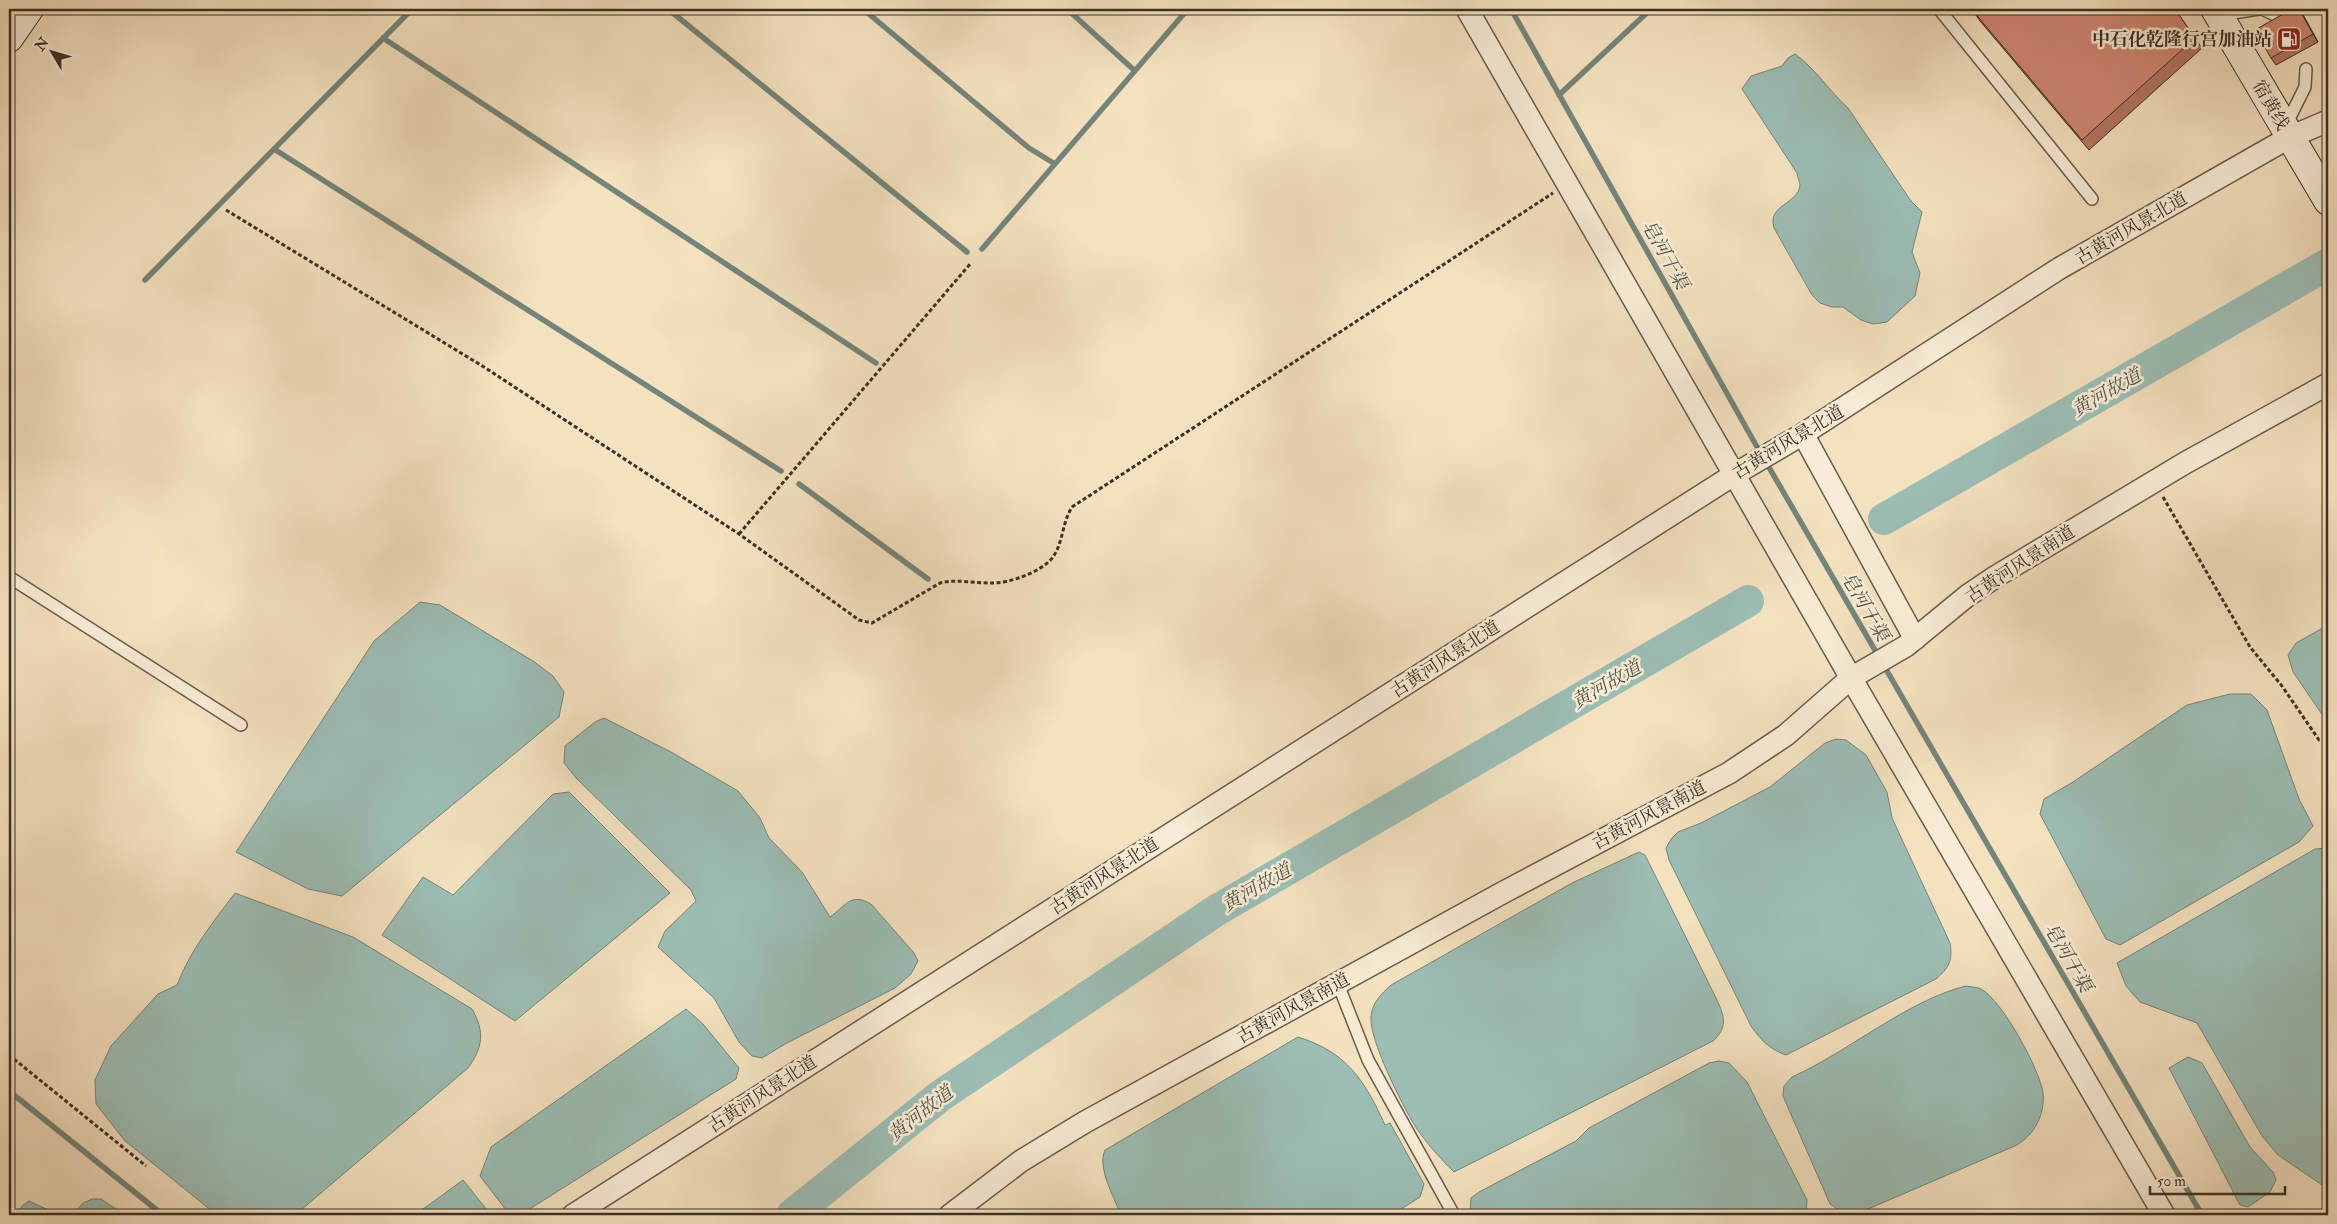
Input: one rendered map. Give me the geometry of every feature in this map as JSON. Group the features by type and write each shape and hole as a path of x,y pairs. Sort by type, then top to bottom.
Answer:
{"main road":[{"path":"9,38 29,9"},
{"name":"宿黄线","path":"2217,12 2328,201"}],"street":[{"path":"1467,9 1740,472 1851,678 2164,1215"},
{"name":"古黄河风景北道","path":"573,1215 1740,472 1798,437 2060,268 2287,133 2328,121"},
{"name":"古黄河风景南道","path":"950,1215 1021,1161 1077,1127 1729,773 1786,735 1851,678 1915,639 1966,596 1995,577 2154,482 2328,384"},
{"path":"1798,437 1915,639"}],"lane":[{"path":"1939,9 2092,198"},
{"path":"2217,12 2260,9 2277,16"},
{"path":"2287,133 2305,87 2306,69"},
{"path":"9,577 241,725"},
{"path":"1338,984 1368,1060 1454,1215"}],"path":[{"path":"226,210 484,367 739,534 865,623 872,623 940,583 950,580 992,584 1034,573 1044,567 1053,557 1067,515 1072,507 1568,183"},
{"path":"739,534 971,263"},
{"path":"2154,482 2250,647 2282,686 2319,740 2328,742"},
{"path":"9,1055 146,1166"}],"water":[{"path":"1795,54 1809,66 1848,108 1911,201 1922,212 1912,252 1920,273 1915,296 1887,322 1873,324 1861,320 1843,307 1832,307 1820,303 1812,295 1774,228 1773,220 1775,214 1794,197 1798,192 1800,184 1797,173 1742,89 1751,76 1782,66 1788,58"},
{"path":"420,602 440,605 533,661 553,676 564,692 559,717 342,896 308,889 236,852 374,641"},
{"path":"2328,625 2328,723 2293,672 2288,655 2296,643"},
{"path":"2230,694 2251,694 2267,710 2299,799 2313,826 2299,842 2120,945 2106,939 2040,814 2044,799 2073,782 2187,705"},
{"path":"604,718 671,752 738,791 760,818 769,838 802,872 830,917 853,900 858,899 871,904 914,953 918,961 911,974 895,988 785,1044 762,1058 752,1056 739,1042 714,998 658,947 665,931 696,901 691,890 577,779 564,763 565,746 595,722"},
{"path":"1836,739 1846,740 1866,755 1887,792 1892,818 1950,943 1951,954 1947,967 1936,979 1786,1055 1766,1044 1751,1026 1669,860 1666,848 1678,832 1701,823 1770,787 1825,743"},
{"path":"569,792 670,893 515,1021 382,935 423,877 453,895 553,794"},
{"path":"2315,849 2328,849 2328,1189 2278,1155 2262,1136 2197,1023 2140,1002 2126,986 2117,963"},
{"path":"1639,852 1645,855 1718,1002 1723,1018 1721,1032 1713,1041 1454,1172 1419,1132 1395,1088 1375,1040 1371,1017 1375,1003 1391,985 1572,883"},
{"path":"235,893 353,937 472,1009 479,1025 479,1046 468,1068 295,1215 217,1215 125,1141 96,1104 95,1080 111,1046 158,994 177,985 188,960 210,926"},
{"path":"1966,986 1979,988 1990,996 2019,1036 2028,1053 2043,1093 2038,1123 2029,1135 2017,1145 1861,1212 1850,1214 1839,1210 1830,1204 1783,1096 1784,1086 1792,1077 1835,1054 1900,1014 1944,993"},
{"path":"686,1009 703,1024 739,1068 736,1079 528,1210 514,1214 506,1210 480,1176 491,1147"},
{"path":"1298,1037 1315,1043 1342,1060 1362,1082 1385,1125 1390,1123 1424,1184 1420,1197 1392,1215 1121,1215 1105,1174 1103,1157 1105,1150"},
{"path":"2188,1057 2202,1063 2250,1147 2273,1172 2276,1180 2270,1192 2248,1207 2240,1205 2169,1068"},
{"path":"1719,1061 1729,1063 1747,1082 1807,1200 1806,1215 1470,1215 1471,1198 1479,1192 1576,1141 1589,1128 1709,1063"},
{"path":"463,1180 491,1215 415,1215"},
{"path":"92,1199 101,1199 125,1215 72,1215 83,1203"},
{"path":"29,1201 59,1215 15,1215"}],"building":[{"path":"1976,9 2175,9 2195,38 2082,140 1973,11"},
{"name":"中石化乾隆行宫加油站","path":"2292,9 2299,9 2313,34 2271,58 2255,30"}],"waterway":[{"path":"145,280 412,9"},
{"path":"668,9 967,252"},
{"path":"863,9 1029,148 1055,164"},
{"path":"1067,9 1135,71"},
{"path":"982,249 1188,9"},
{"name":"皂河干渠","path":"1511,9 1761,454"},
{"path":"1559,95 1651,9"},
{"path":"383,38 876,363"},
{"path":"274,149 781,471"},
{"name":"黄河故道","path":"1884,519 2328,264"},
{"name":"皂河干渠","path":"1766,462 2202,1215"},
{"path":"799,484 928,579"},
{"name":"黄河故道","path":"792,1215 940,1096 1217,910 1748,601"},
{"path":"9,1091 163,1215"}],"place":[{"name":"中石化乾隆行宫加油站","path":"2289,39"}]}
